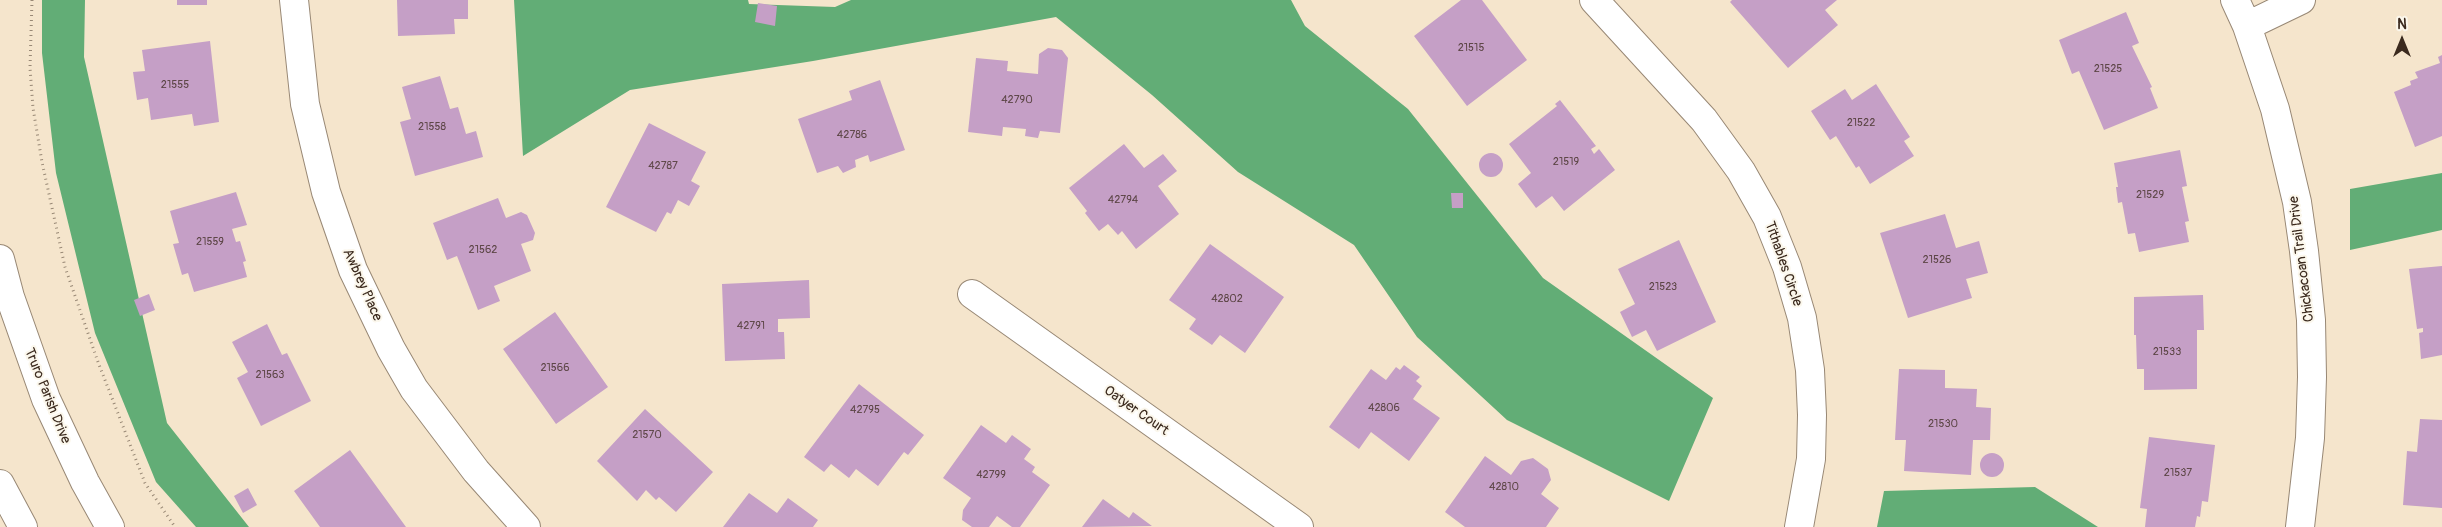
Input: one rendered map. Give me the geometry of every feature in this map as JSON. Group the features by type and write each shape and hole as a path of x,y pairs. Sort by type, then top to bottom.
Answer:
{"street":[{"name":"Awbrey Place","path":"294,0 305,104 326,192 353,270 391,350 414,389 476,471 526,527"},
{"name":"Tithables Circle","path":"1594,0 1704,120 1741,171 1767,217 1787,267 1802,318 1810,370 1811,459 1799,527"},
{"name":"Chickacoan Trail Drive","path":"2235,0 2247,26 2275,109 2297,202 2304,251 2310,320 2312,376 2310,438 2300,527"},
{"path":"2247,26 2301,0"},
{"name":"Truro Parish Drive","path":"0,259 10,297 46,399 85,482 110,527"},
{"name":"Oatyer Court","path":"972,294 1299,527"},
{"path":"0,484 23,527"}],"path":[{"path":"32,0 30,68 33,108 42,162 66,267 98,362 145,483 175,527"}],"green space":[{"path":"42,0 85,0 84,57 167,423 249,527 196,527 156,482 95,333 56,173 42,53"},
{"path":"514,0 748,0 749,4 835,7 851,0 1291,0 1305,26 1408,109 1543,278 1713,398 1669,501 1507,420 1417,337 1354,245 1238,172 1152,95 1056,17 813,61 630,90 523,156"},
{"path":"2442,173 2442,230 2350,250 2350,189"},
{"path":"2035,487 2098,527 1877,527 1884,491"}],"building":[{"path":"177,0 207,0 207,5 177,5"},
{"path":"397,0 468,0 468,19 454,19 455,34 398,36"},
{"path":"1461,0 1482,0 1527,60 1467,106 1414,36"},
{"path":"1732,0 1837,0 1825,10 1838,25 1788,68 1730,2"},
{"path":"758,3 777,6 775,26 755,22"},
{"path":"2126,12 2139,43 2132,46 2152,87 2150,88 2158,108 2104,130 2079,71 2072,74 2059,40"},
{"path":"210,41 219,122 194,126 192,114 151,120 148,98 137,100 133,72 145,71 142,50"},
{"path":"1048,48 1062,50 1068,58 1060,133 1040,131 1038,138 1025,136 1026,129 1003,127 1002,136 968,132 976,58 1008,61 1007,71 1038,74 1039,54"},
{"path":"2442,55 2442,136 2415,147 2394,92 2411,85 2410,81 2418,78 2415,72 2440,63 2438,57"},
{"path":"440,76 450,109 458,107 466,134 476,131 483,157 415,176 400,122 411,119 402,87"},
{"path":"880,80 905,150 870,162 868,155 855,160 856,167 843,173 838,166 817,173 798,119 852,100 849,91"},
{"path":"1876,84 1910,137 1904,141 1914,156 1870,184 1859,166 1856,168 1836,136 1830,140 1811,111 1845,89 1852,100"},
{"path":"1560,100 1596,146 1591,149 1594,154 1599,149 1615,170 1564,211 1552,196 1536,208 1518,184 1531,173 1509,144 1557,106 1555,104"},
{"path":"649,123 706,152 691,181 700,186 689,206 678,200 671,214 667,212 656,232 606,207"},
{"path":"1124,144 1144,168 1163,154 1177,171 1158,186 1179,214 1136,249 1122,231 1118,235 1108,224 1099,231 1085,213 1087,211 1069,188"},
{"path":"2180,150 2187,186 2182,187 2189,221 2185,222 2189,242 2139,252 2135,233 2128,234 2122,202 2118,203 2116,187 2118,187 2114,163"},
{"path":"1491,153 1500,156 1503,165 1500,174 1491,177 1482,174 1479,165 1482,156"},
{"path":"236,192 247,225 232,229 236,242 240,241 246,261 243,262 247,277 194,292 188,273 182,275 173,244 179,243 170,211"},
{"path":"1451,193 1463,193 1463,208 1452,208"},
{"path":"498,198 506,218 521,212 527,215 535,233 533,240 521,244 531,271 494,286 500,301 478,310 457,256 447,260 433,223"},
{"path":"1945,214 1956,248 1979,241 1988,273 1966,279 1972,298 1908,318 1880,233"},
{"path":"1679,240 1716,322 1657,351 1646,330 1632,337 1620,312 1635,304 1618,269"},
{"path":"1210,244 1284,297 1245,353 1220,335 1212,345 1189,329 1196,319 1169,300"},
{"path":"2442,266 2442,355 2421,359 2419,333 2423,332 2423,328 2417,329 2409,269"},
{"path":"809,280 810,318 778,319 778,332 784,332 785,359 725,361 722,284"},
{"path":"149,294 155,310 140,316 134,300"},
{"path":"2203,295 2204,330 2197,330 2197,389 2144,390 2144,369 2137,369 2136,335 2134,335 2134,297"},
{"path":"555,312 608,387 556,424 503,349"},
{"path":"267,324 282,355 287,353 311,401 261,426 237,378 248,372 232,342"},
{"path":"1404,365 1420,377 1416,381 1422,386 1413,399 1440,418 1409,461 1371,432 1359,449 1329,427 1371,369 1386,380 1396,367 1400,370"},
{"path":"1899,369 1945,370 1945,388 1977,389 1976,407 1991,408 1990,440 1973,440 1971,475 1904,471 1906,440 1895,440"},
{"path":"859,384 924,435 908,455 904,452 878,486 856,469 849,478 831,464 824,472 804,457"},
{"path":"645,409 713,472 676,512 659,497 656,500 646,490 637,501 597,461"},
{"path":"2420,419 2442,420 2442,508 2403,505 2407,451 2417,452"},
{"path":"981,425 1006,443 1012,435 1031,449 1024,459 1035,467 1032,472 1050,485 1020,527 1012,527 997,516 989,527 972,527 962,520 963,510 971,498 943,478"},
{"path":"2149,437 2215,445 2208,502 2202,501 2200,517 2197,516 2195,527 2145,527 2147,509 2140,508"},
{"path":"350,450 406,527 320,527 294,491"},
{"path":"1992,453 2001,456 2004,465 2001,474 1992,477 1983,474 1980,465 1983,456"},
{"path":"1485,456 1511,475 1521,461 1533,458 1548,469 1551,480 1541,494 1559,508 1546,527 1465,527 1445,512"},
{"path":"248,488 257,505 243,513 234,496"},
{"path":"749,493 777,513 788,498 818,520 813,527 723,527"},
{"path":"1103,499 1129,518 1133,512 1152,526 1082,527"}]}
